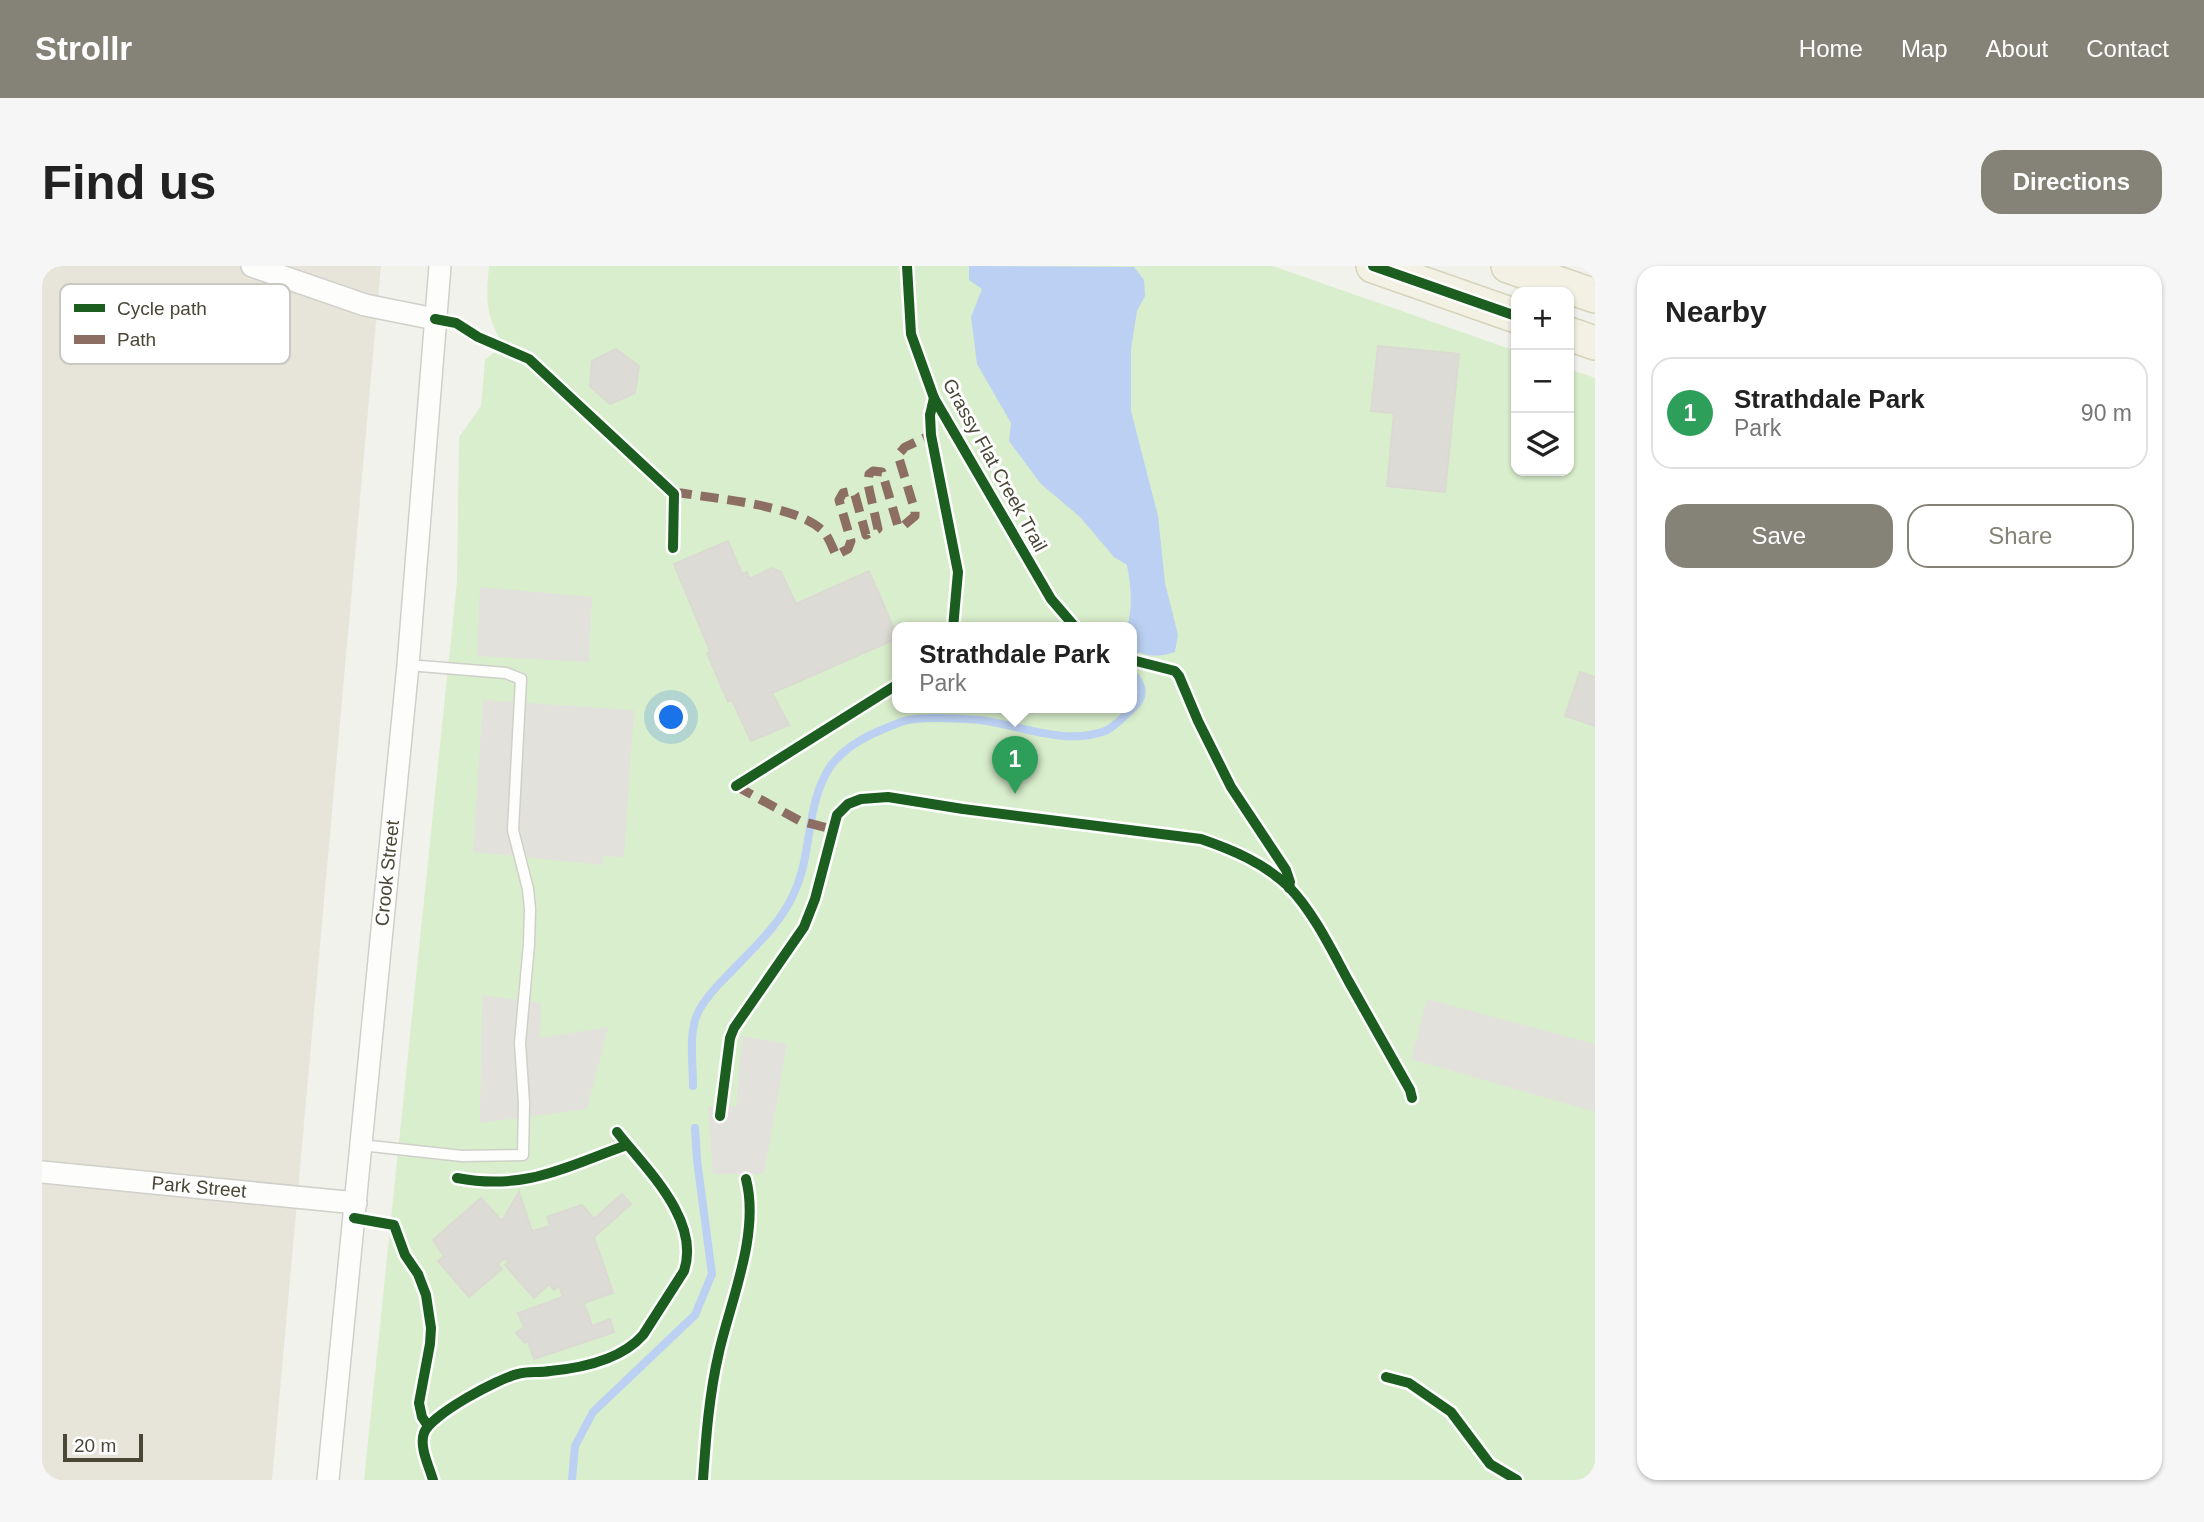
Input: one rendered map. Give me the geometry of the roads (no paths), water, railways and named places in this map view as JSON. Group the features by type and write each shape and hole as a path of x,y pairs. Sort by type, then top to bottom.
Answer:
{"main road":[{"path":"1373,266 1511,314"},
{"path":"1508,266 1595,296"},
{"path":"1574,336 1595,343"}],"street":[{"path":"252,266 365,305 435,319"},
{"name":"Crook Street","path":"328,1480 408,665 440,266"},
{"name":"Park Street","path":"42,1172 356,1203"}],"lane":[{"path":"361,1145 462,1156 523,1155 524,1103 520,1043 530,909 528,889 513,830 521,679 506,673 408,665"}],"water":[{"path":"969,266 1134,267 1144,280 1145,296 1137,311 1131,349 1131,411 1158,516 1165,583 1178,635 1175,652 1153,656 1137,651 1137,622 1128,622 1131,596 1127,565 1114,557 1080,517 1041,484 1009,441 1011,423 977,364 971,317 982,289 969,280"}],"waterway":[{"path":"1137,680 1142,690 1137,703"},
{"path":"693,1086 693,1034 698,1012 712,992 772,928 788,905 800,878 816,797 830,767 845,751 881,730 919,719 980,720 1042,733 1074,736 1105,731 1128,713"},
{"path":"572,1480 575,1446 593,1412 695,1315 712,1274 695,1128"}],"place":[{"name":"Strathdale Park","path":"1015,794"}]}
